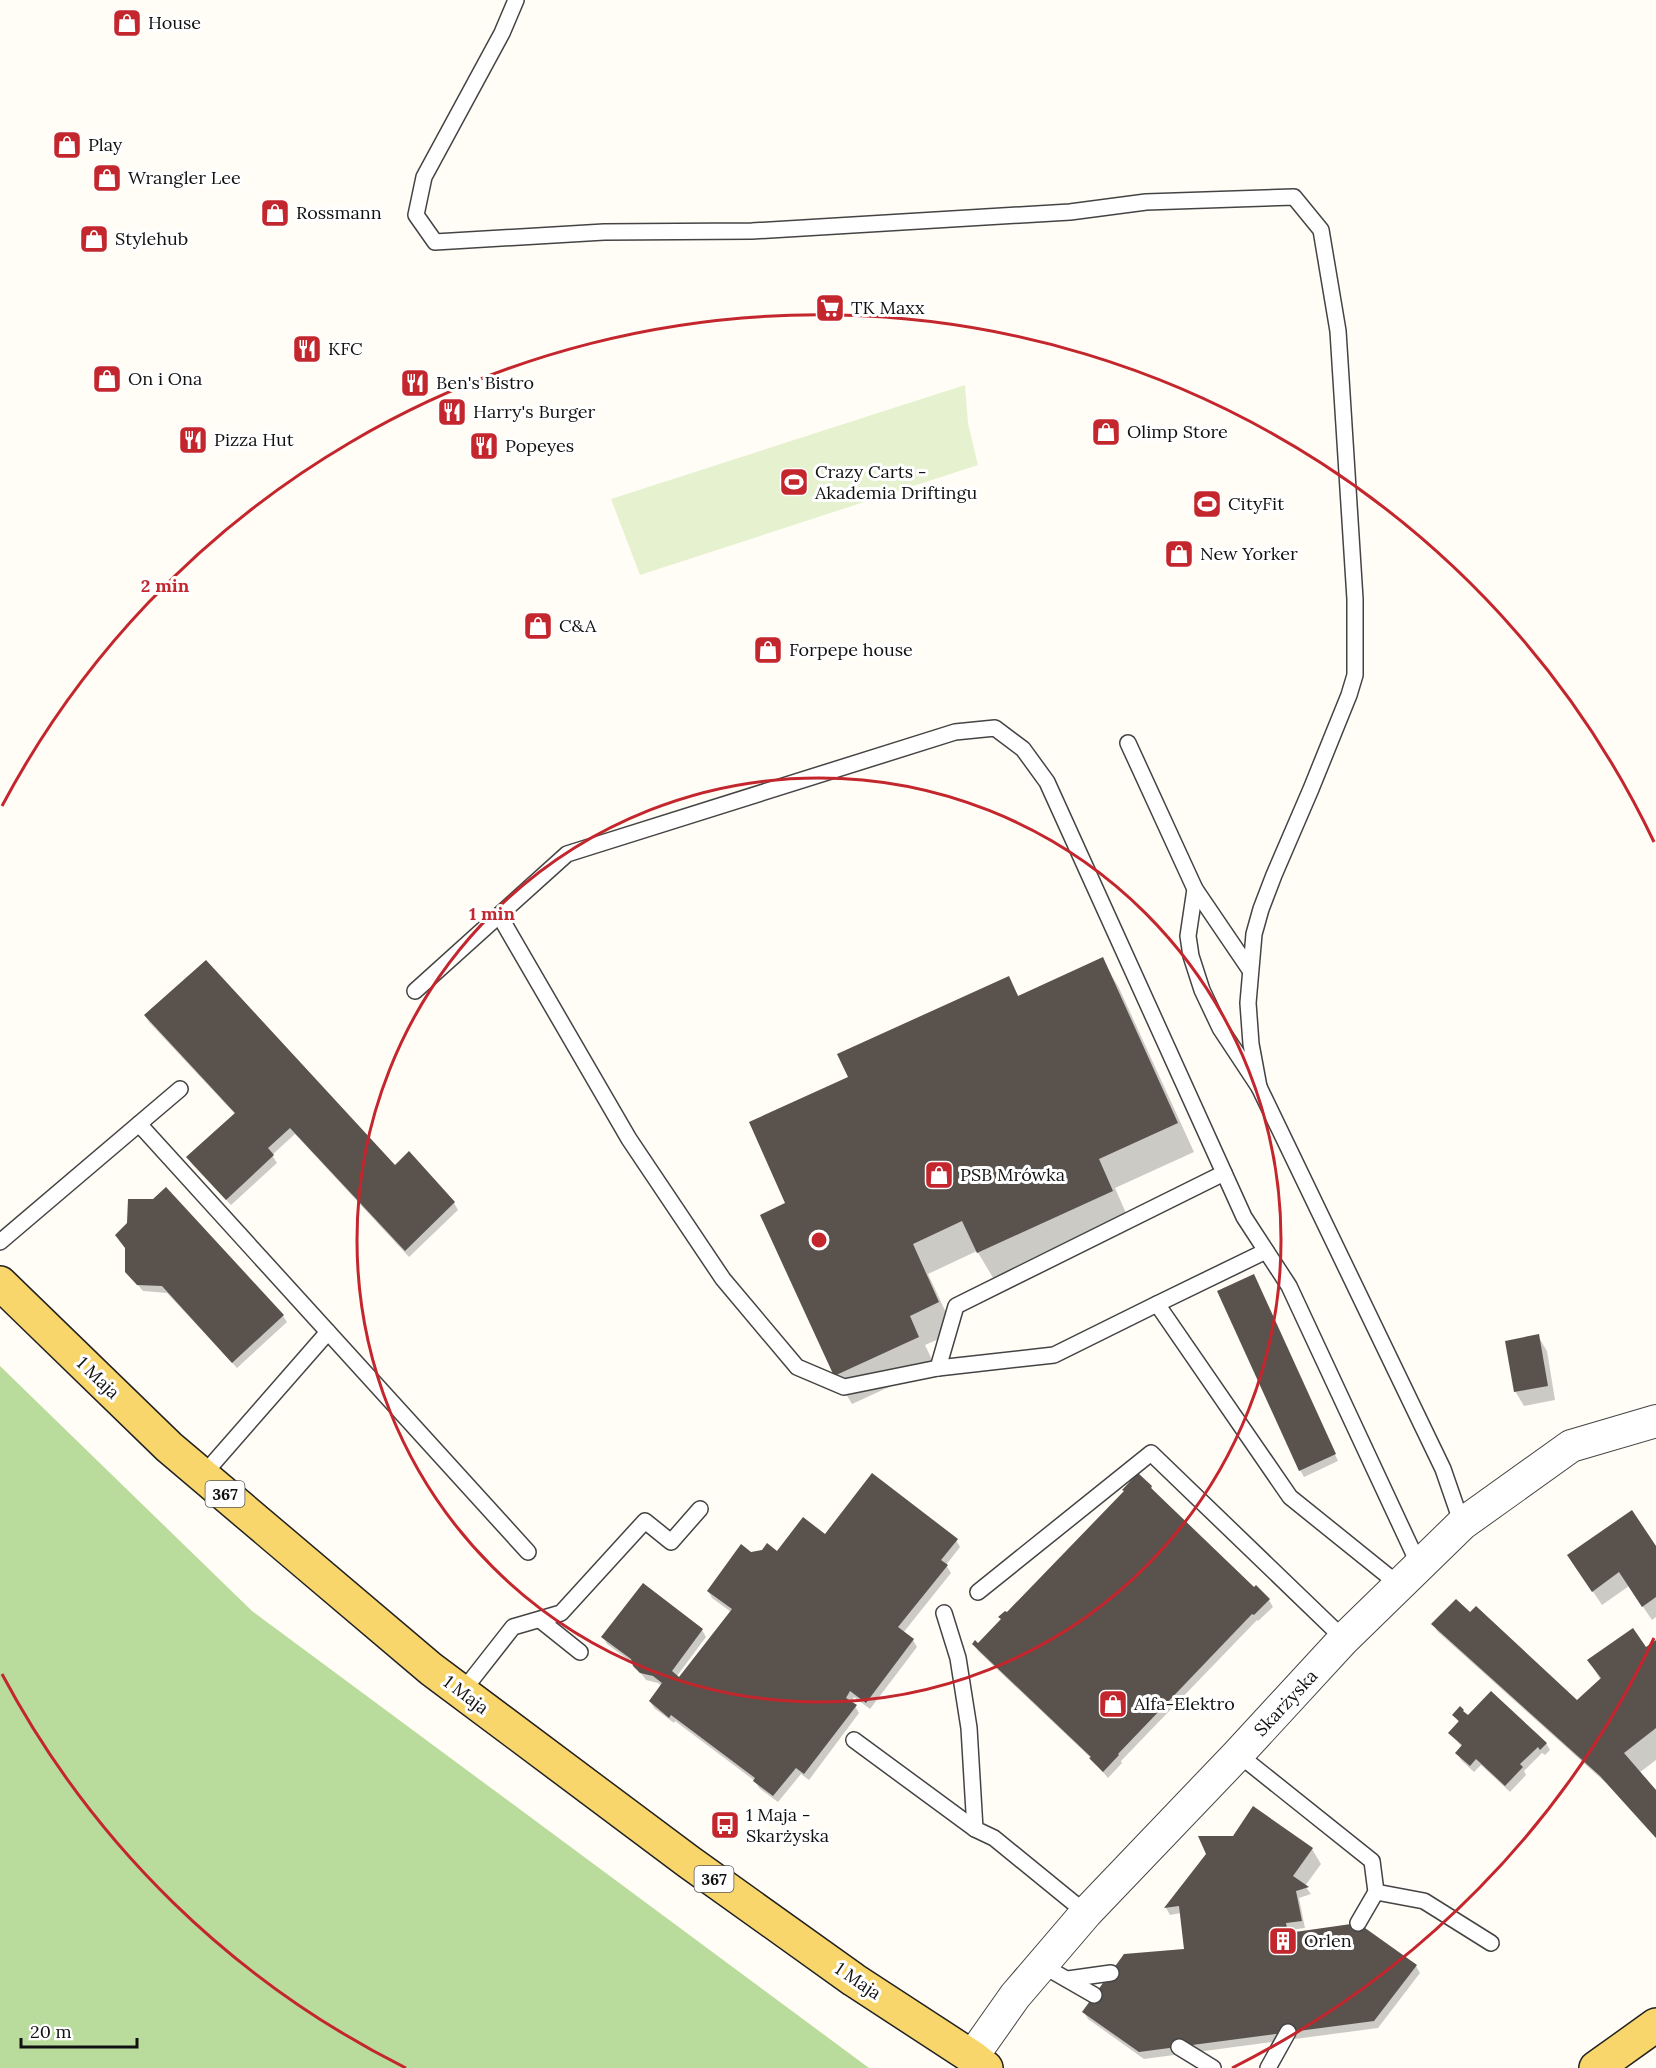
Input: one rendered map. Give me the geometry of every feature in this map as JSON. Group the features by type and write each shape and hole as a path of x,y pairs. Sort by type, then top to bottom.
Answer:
{"main road":[{"name":"1 Maja","path":"0,1283 161,1439 431,1669 689,1862 854,1980 982,2065"},
{"path":"1596,2068 1656,2025"}],"street":[{"name":"Skarżyska","path":"982,2065 1015,1996 1040,1964 1239,1754 1344,1639 1462,1524 1571,1446 1656,1421"}],"lane":[{"path":"516,0 502,33 424,177 416,215 435,242 604,232 764,230 1070,212 1146,202 1294,197 1321,230 1338,331 1355,599 1355,675 1349,695 1261,909 1254,934 1248,1003 1251,1044 1259,1087"},
{"path":"415,991 567,854 955,732 995,729 1023,749 1047,782 1244,1217 1289,1286 1409,1575"},
{"path":"1128,743 1195,889 1250,970"},
{"path":"1195,889 1188,936 1191,956 1202,990 1220,1028 1259,1087 1443,1469 1462,1524"},
{"path":"499,915 629,1139 723,1278 797,1366 844,1387 938,1368 1054,1355 1266,1251"},
{"path":"0,1242 180,1089"},
{"path":"139,1124 528,1552"},
{"path":"938,1368 956,1306 1224,1173"},
{"path":"1157,1304 1290,1497 1409,1575"},
{"path":"203,1475 328,1332"},
{"path":"978,1592 1151,1453 1344,1639"},
{"path":"462,1692 513,1627 561,1612 645,1521 670,1542 700,1509"},
{"path":"944,1613 958,1658 967,1717 975,1829"},
{"path":"540,1620 580,1652"},
{"path":"854,1740 975,1829 994,1838 1086,1913"},
{"path":"1239,1754 1372,1861 1376,1892 1358,1923"},
{"path":"1376,1892 1424,1901 1491,1943"},
{"path":"1040,1964 1094,1995"},
{"path":"1068,1979 1111,1973"},
{"path":"1268,2068 1288,2032"},
{"path":"1179,2047 1214,2068"}],"green space":[{"name":"Crazy Carts - Akademia Driftingu","path":"965,385 968,423 978,465 640,575 611,499"},
{"path":"0,1366 252,1611 869,2068 0,2068"}],"building":[{"name":"PSB Mrówka","path":"1103,957 1178,1123 1099,1159 1113,1191 977,1253 962,1221 913,1244 939,1302 910,1316 919,1337 834,1376 760,1215 785,1203 749,1122 848,1077 837,1054 1009,976 1018,996"},
{"path":"206,960 395,1165 409,1151 455,1202 405,1251 290,1128 268,1148 274,1155 226,1200 186,1157 235,1113 144,1015"},
{"path":"166,1187 284,1315 232,1363 162,1286 137,1285 125,1272 125,1248 115,1235 127,1223 128,1199 153,1199"},
{"path":"1254,1274 1336,1454 1299,1471 1217,1291"},
{"path":"1539,1334 1548,1386 1514,1392 1505,1341"},
{"path":"872,1473 958,1539 941,1560 948,1565 898,1627 914,1639 866,1703 850,1691 846,1698 857,1705 804,1774 796,1768 773,1796 753,1781 755,1778 671,1715 669,1718 649,1701 662,1683 653,1676 640,1673 633,1666 631,1659 601,1637 643,1583 703,1629 672,1671 679,1677 732,1609 707,1591 741,1544 751,1552 762,1550 767,1543 777,1551 803,1517 825,1534"},
{"path":"1138,1473 1254,1587 1256,1585 1270,1599 1254,1615 1252,1614 1103,1772 1089,1758 1091,1757 972,1644 975,1640 978,1643 1001,1619 998,1617 1005,1611 1007,1612 1124,1491 1122,1490"},
{"path":"1632,1510 1656,1546 1656,1597 1642,1607 1619,1572 1592,1592 1567,1555"},
{"path":"1456,1599 1470,1612 1476,1606 1577,1700 1601,1678 1587,1660 1633,1628 1646,1647 1656,1640 1656,1728 1624,1753 1656,1790 1656,1838 1600,1776 1431,1624"},
{"path":"1491,1691 1547,1743 1540,1750 1538,1747 1520,1764 1523,1767 1505,1786 1476,1759 1470,1766 1455,1753 1462,1745 1448,1733 1459,1721 1452,1715 1460,1706 1468,1715"},
{"name":"Orlen","path":"1253,1806 1313,1848 1293,1876 1309,1887 1296,1891 1302,1921 1286,1923 1288,1933 1358,1923 1417,1965 1374,2021 1139,2052 1082,2012 1124,1954 1184,1949 1179,1906 1164,1908 1206,1854 1198,1836 1233,1836"}],"place":[{"name":"House","path":"127,23"},
{"name":"Play","path":"67,145"},
{"name":"Wrangler Lee","path":"107,178"},
{"name":"Rossmann","path":"275,213"},
{"name":"Stylehub","path":"94,239"},
{"name":"TK Maxx","path":"830,308"},
{"name":"KFC","path":"307,349"},
{"name":"On i Ona","path":"107,379"},
{"name":"Ben's Bistro","path":"415,383"},
{"name":"Harry's Burger","path":"452,412"},
{"name":"Olimp Store","path":"1106,432"},
{"name":"Pizza Hut","path":"193,440"},
{"name":"Popeyes","path":"484,446"},
{"name":"Crazy Carts - Akademia Driftingu","path":"794,482"},
{"name":"CityFit","path":"1207,504"},
{"name":"New Yorker","path":"1179,554"},
{"name":"C&A","path":"538,626"},
{"name":"Forpepe house","path":"768,650"},
{"name":"PSB Mrówka","path":"939,1175"},
{"name":"Alfa-Elektro","path":"1113,1704"},
{"name":"1 Maja - Skarżyska","path":"725,1825"},
{"name":"Orlen","path":"1283,1941"}]}
